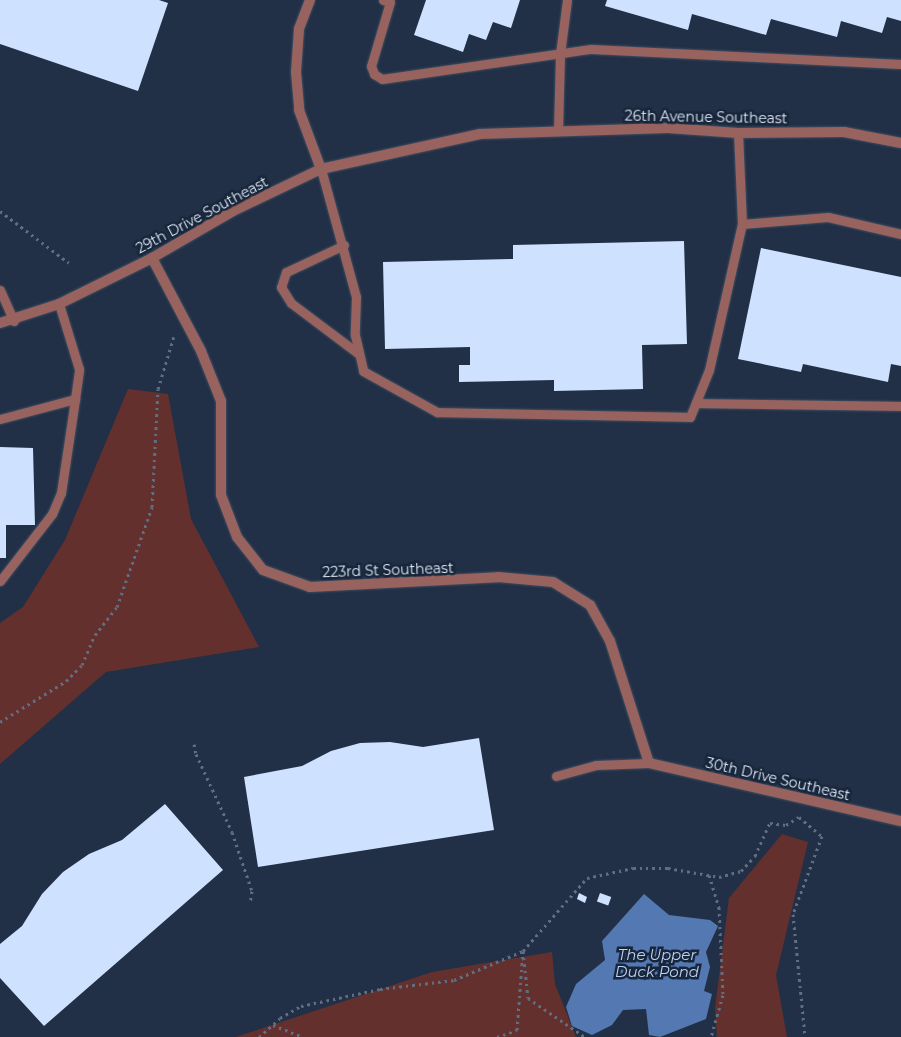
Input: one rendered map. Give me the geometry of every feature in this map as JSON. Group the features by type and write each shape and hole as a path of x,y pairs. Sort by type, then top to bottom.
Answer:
{"street":[{"path":"310,0 299,29 296,72 300,110 321,169"},
{"name":"26th Avenue Southeast","path":"480,134 668,128 738,133 844,132 901,143"},
{"name":"29th Drive Southeast","path":"0,323 14,321 59,304 152,258 234,211 321,169 480,134"},
{"name":"223rd St Southeast","path":"152,258 201,350 221,401 221,495 237,537 263,570 310,586 498,577 553,582 590,605 610,641 649,763"},
{"name":"30th Drive Southeast","path":"649,763 901,821"}],"lane":[{"path":"558,132 560,54 567,0"},
{"path":"388,1 371,66 374,74 382,79 592,49 901,64"},
{"path":"321,169 344,245 356,297 355,335 362,371 437,412 690,417 709,370 742,224 738,133"},
{"path":"742,224 828,217 901,234"},
{"path":"344,245 286,272 281,287 291,304 359,354"},
{"path":"0,290 14,321"},
{"path":"0,581 52,514 61,493 79,369 59,304"},
{"path":"0,420 75,399"},
{"path":"696,403 901,406"},
{"path":"556,776 596,765 649,763"}],"path":[{"path":"0,211 69,263"},
{"path":"0,722 66,681 82,665 96,635 117,606 152,507 158,389 174,336"},
{"path":"194,744 232,832 252,891 250,903"},
{"path":"259,1037 301,1006 380,989 454,980 523,951 587,878 633,868 668,868 719,877 741,872 755,856 770,823 786,825 799,817 822,836 793,914 805,1037"},
{"path":"709,875 719,907 723,995 711,1037"},
{"path":"497,1037 517,1030 523,951"},
{"path":"523,951 528,998 585,1037"},
{"path":"273,1025 303,1037"}],"shaded area":[{"path":"128,389 168,394 191,519 259,647 106,672 0,764 0,623 23,607 65,540"},
{"path":"782,834 808,842 776,975 787,1037 717,1037 715,1008 729,898"},
{"path":"552,952 555,984 576,1037 236,1037 432,972"}],"water":[{"name":"The Upper Duck Pond","path":"644,894 669,915 710,920 718,926 706,952 710,967 704,991 712,994 706,1019 660,1037 649,1035 646,1009 623,1010 612,1025 592,1035 572,1026 566,1007 576,984 605,960 602,941"}],"building":[{"path":"0,0 159,0 168,3 138,91 0,44"},
{"path":"426,0 520,0 511,28 493,22 486,40 469,34 463,52 414,35"},
{"path":"607,0 901,0 901,21 887,17 882,33 841,21 837,37 771,19 766,35 692,14 688,30 605,6"},
{"path":"684,241 687,344 642,345 643,389 554,391 554,380 459,382 459,365 470,365 470,347 385,349 383,262 513,259 513,245"},
{"path":"761,248 901,277 901,366 891,364 888,382 803,364 801,372 738,359"},
{"path":"0,447 33,448 35,525 6,525 6,558 0,558"},
{"path":"479,738 494,830 258,867 244,777 302,766 331,751 360,743 390,742 423,747"},
{"path":"165,804 223,870 44,1026 0,978 0,944 22,926 42,894 63,872 89,854 122,840"},
{"path":"579,893 587,897 585,903 577,899"},
{"path":"600,893 611,897 608,906 597,901"}]}
